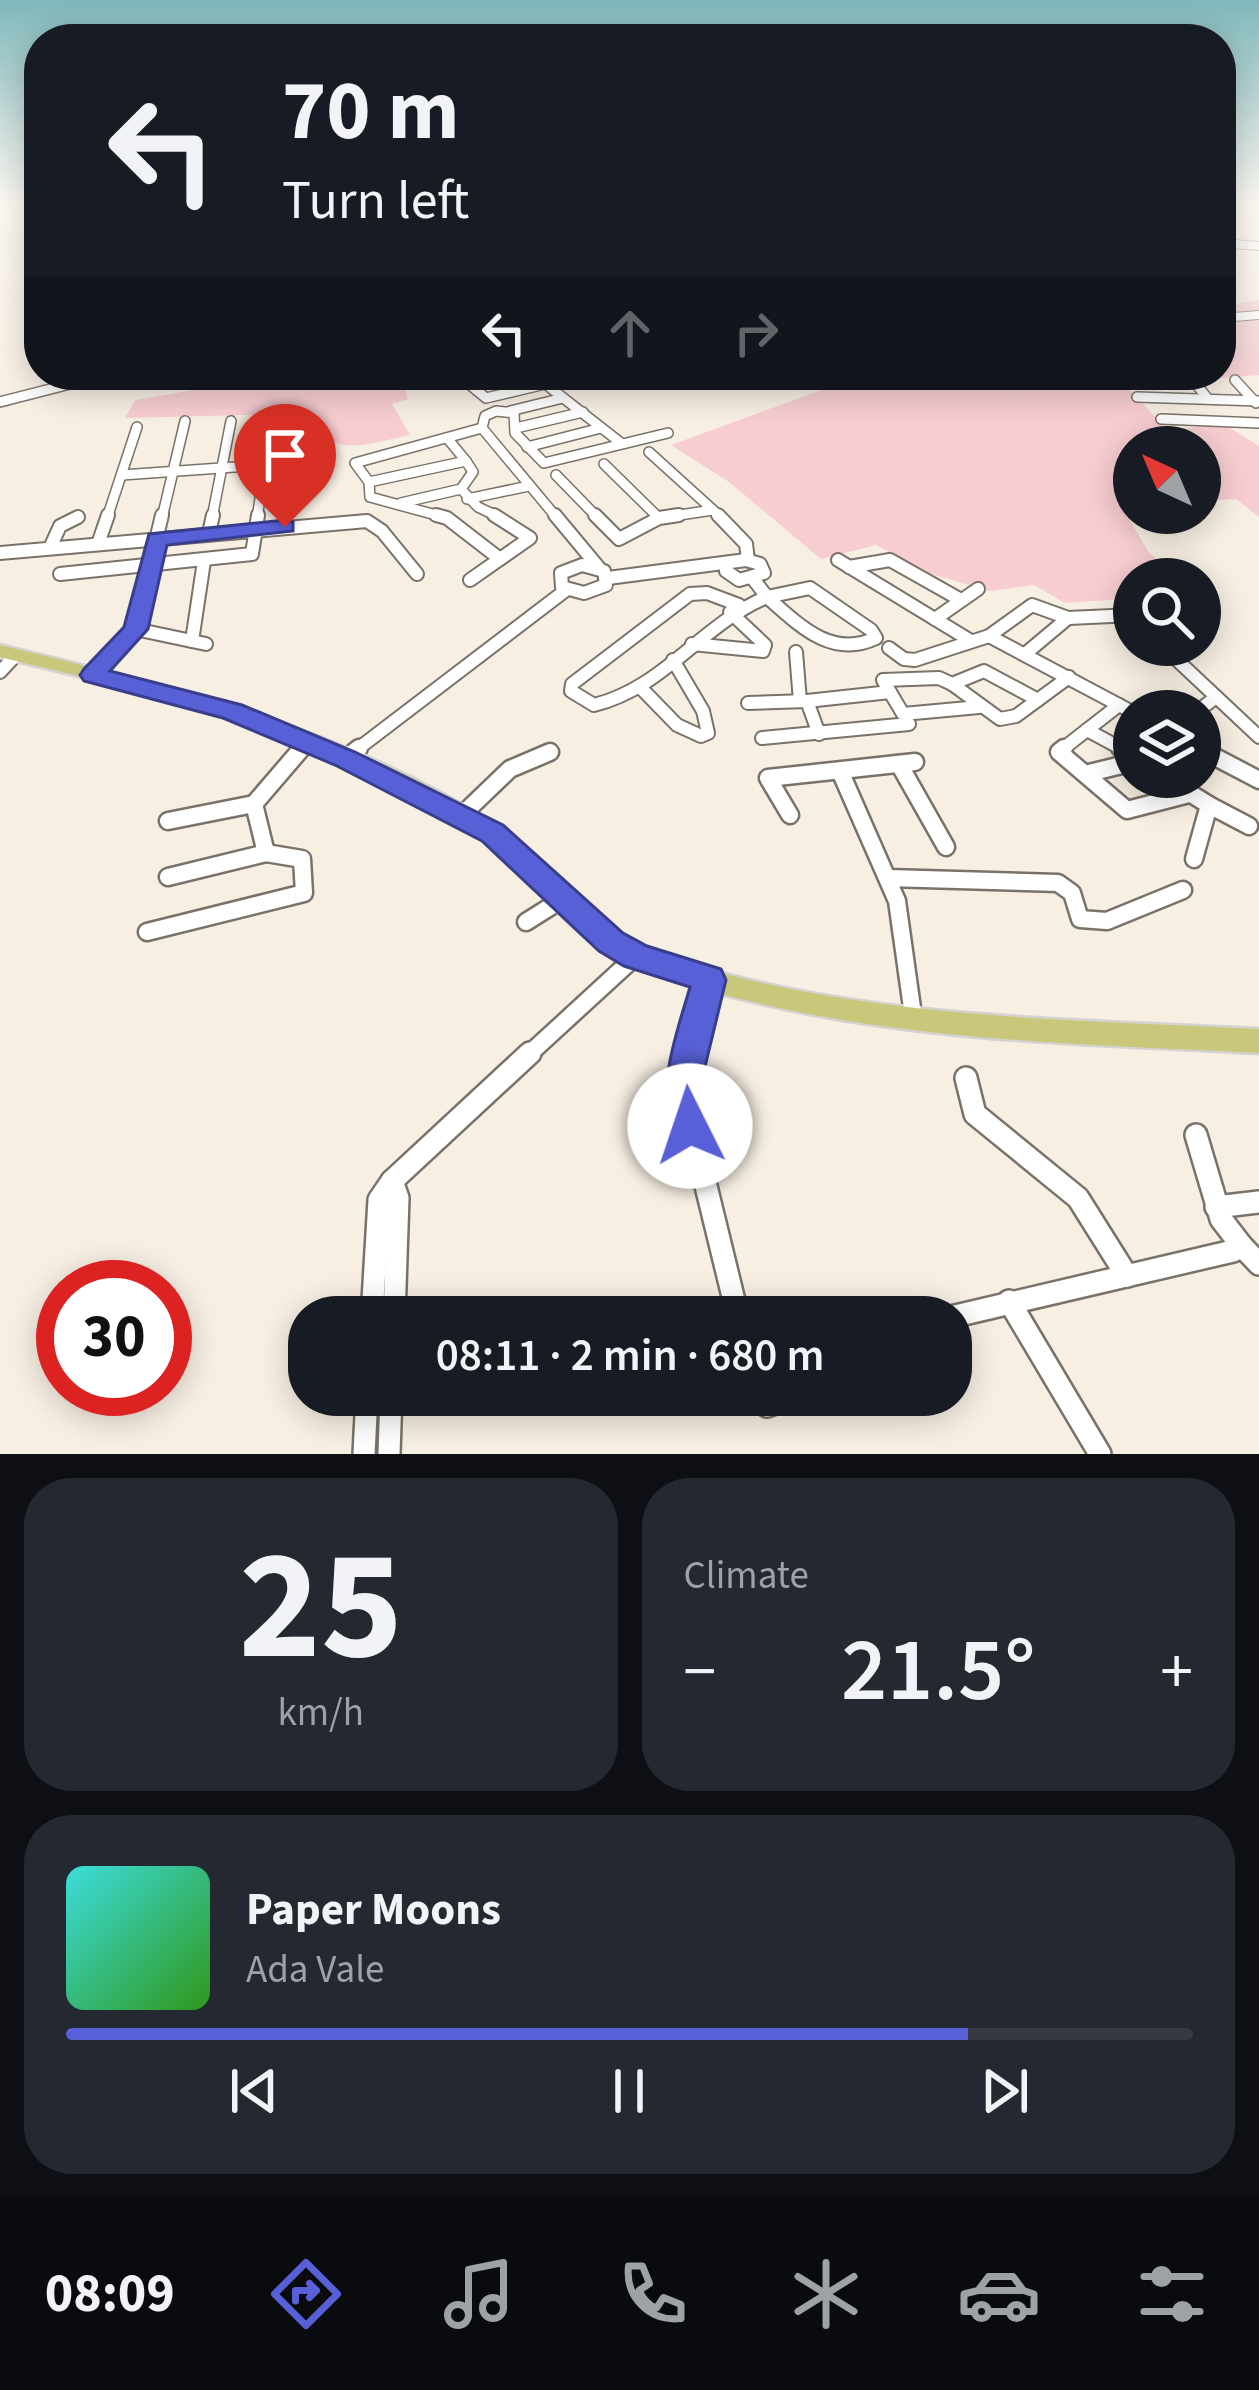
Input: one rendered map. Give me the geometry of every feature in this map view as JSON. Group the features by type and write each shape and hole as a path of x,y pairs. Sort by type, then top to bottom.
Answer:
{"main road":[{"path":"6,659 93,675 233,712 345,758 507,845 599,934 636,956 709,980 837,1007 1034,1029 1259,1041"}],"street":[{"path":"1236,381 1257,403"},
{"path":"0,399 32,390"},
{"path":"0,399 40,390"},
{"path":"476,390 517,415 516,428 527,447 547,463 668,433"},
{"path":"486,398 520,390"},
{"path":"552,390 621,443"},
{"path":"1201,390 1208,399"},
{"path":"482,428 488,413 562,398"},
{"path":"1137,398 1257,403"},
{"path":"516,428 583,412"},
{"path":"262,465 273,416"},
{"path":"1161,419 1259,423"},
{"path":"93,675 135,629 185,421"},
{"path":"209,533 231,421"},
{"path":"98,544 137,427"},
{"path":"482,428 355,463 369,482 370,497 447,518 500,559"},
{"path":"345,758 566,590 591,592 606,585 604,573 482,428"},
{"path":"527,447 601,428"},
{"path":"448,437 473,472 467,498"},
{"path":"649,452 746,544 748,560"},
{"path":"369,482 466,461"},
{"path":"604,464 658,518"},
{"path":"122,476 262,465"},
{"path":"60,574 249,556 254,552 266,468 262,465"},
{"path":"556,475 616,538 658,518 713,510"},
{"path":"398,504 530,486"},
{"path":"467,498 492,517"},
{"path":"50,548 62,524 78,517"},
{"path":"460,527 492,517 514,520 530,538 470,580"},
{"path":"0,553 373,522 417,574"},
{"path":"566,590 558,580 565,570 583,566 604,573 727,566 748,560 764,568 754,580"},
{"path":"135,629 199,643 204,561"},
{"path":"962,600 895,562 843,563 971,641"},
{"path":"692,644 763,650 765,645 735,609 707,593 690,594 570,688 594,705 616,701 640,687 692,644 735,609 767,597 810,587 876,638 850,647 827,643 767,597 754,580 729,576 727,566"},
{"path":"935,619 978,589"},
{"path":"889,648 908,661 989,635 1028,606 1068,618 1113,617"},
{"path":"1025,654 1068,618"},
{"path":"989,635 1113,702"},
{"path":"796,652 804,701 819,734"},
{"path":"640,687 683,730 700,736 708,733 703,711 673,660"},
{"path":"1183,666 1209,690"},
{"path":"952,684 984,671 1038,700"},
{"path":"908,723 884,680 940,678 1000,719 1016,716 1069,677"},
{"path":"748,703 890,692"},
{"path":"1221,702 1259,737"},
{"path":"762,737 908,723 979,707"},
{"path":"1113,710 1059,752 1113,796"},
{"path":"1087,730 1113,746"},
{"path":"169,821 254,804 308,742"},
{"path":"460,816 510,769 550,752"},
{"path":"1221,760 1259,780"},
{"path":"790,815 768,778 907,763 946,847"},
{"path":"1089,773 1113,766"},
{"path":"840,771 898,901 913,1015"},
{"path":"1115,798 1127,810 1174,798"},
{"path":"1197,798 1249,826"},
{"path":"254,804 266,854"},
{"path":"1194,859 1209,805"},
{"path":"146,932 304,893 302,860 266,854 167,877"},
{"path":"888,878 1058,884 1072,893 1080,919 1107,921 1183,890"},
{"path":"526,922 561,900"},
{"path":"373,1296 379,1200 392,1181 636,956"},
{"path":"709,980 688,1057 685,1096 733,1296"},
{"path":"966,1078 975,1114 1078,1198 1127,1276"},
{"path":"1196,1135 1216,1207 1259,1264"},
{"path":"392,1181 398,1198 395,1296"},
{"path":"1216,1207 1259,1202"},
{"path":"972,1311 1217,1258 1241,1245"},
{"path":"1009,1301 1100,1454"},
{"path":"364,1454 367,1416"},
{"path":"388,1454 390,1416"}],"shaded area":[{"path":"1259,300 1259,375 1236,377 1236,304"},
{"path":"193,390 405,390 408,399 392,404 410,435 359,445 334,443 290,414 125,418 135,400"},
{"path":"822,390 1129,390 1164,426 1113,426 1113,534 1138,534 1155,558 1113,558 1113,600 1065,603 1034,585 990,591 931,574 876,545 821,559 729,482 671,445"},
{"path":"1222,423 1259,446 1259,517 1236,499 1221,500 1221,426 1202,426"}],"route":[{"path":"285,527 157,539 135,629 93,675 233,712 345,758 492,833 586,924 611,942 636,956 709,980 685,1075 690,1126"}]}
